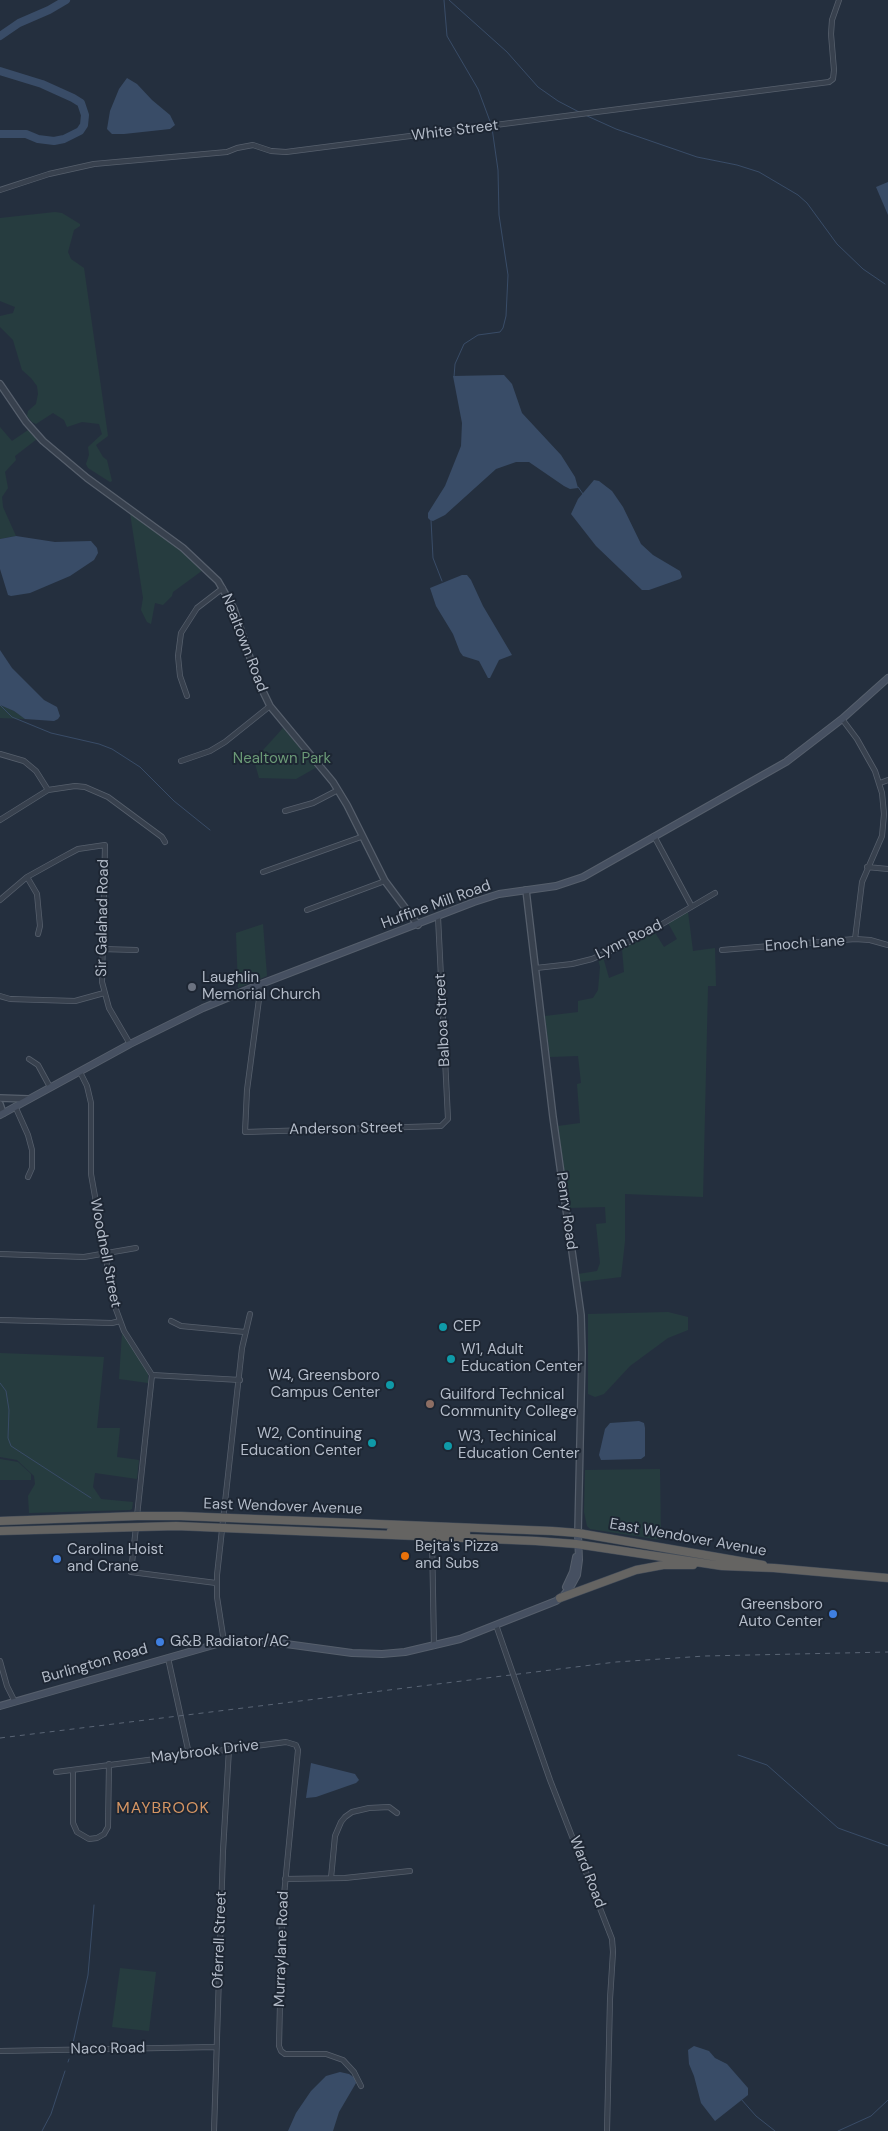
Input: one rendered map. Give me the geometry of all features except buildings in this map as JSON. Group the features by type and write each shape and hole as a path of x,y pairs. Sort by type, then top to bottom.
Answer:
{"highway":[{"name":"East Wendover Avenue","path":"0,1521 137,1516 578,1533 749,1561 774,1568"},
{"name":"East Wendover Avenue","path":"0,1531 176,1526 578,1544 722,1566 774,1568"},
{"path":"352,1534 369,1530 428,1531 435,1526"},
{"path":"432,1538 442,1532 478,1533 492,1530"},
{"path":"560,1598 645,1568 672,1565 722,1566"},
{"path":"774,1568 888,1578"}],"main road":[{"name":"Huffine Mill Road","path":"2,1114 130,1044 202,1008 260,984 474,902 499,894 568,883 583,877 786,762 842,719 888,678"},
{"name":"Burlington Road","path":"0,1706 224,1642 264,1641 352,1653 397,1652 434,1646 460,1639 560,1598 571,1586 577,1575 578,1533"},
{"name":"Burlington Road","path":"547,1604 560,1594 570,1579 578,1544"}],"street":[{"name":"White Street","path":"0,190 49,174 94,164 228,152 253,145 271,151 286,152 829,82 833,78 834,70 832,20 839,0"},
{"name":"Nealtown Road","path":"1,388 43,442 87,478 183,548 205,567 223,588 234,609 257,679 270,706 338,790 385,881 418,925"},
{"path":"187,696 183,689 179,670 178,656 181,633 196,608 223,588"},
{"path":"181,761 225,742 270,706"},
{"path":"842,719 866,752 880,783 884,804 883,830 867,867 860,891 855,939"},
{"path":"0,754 24,762 36,771 48,790"},
{"path":"880,783 888,780"},
{"path":"0,820 48,790 75,786 98,791 156,832 165,842"},
{"path":"285,812 338,790"},
{"path":"654,836 691,906"},
{"path":"263,872 362,837"},
{"name":"Sir Galahad Road","path":"27,876 78,849 105,845 102,982 104,994 110,1008 130,1044"},
{"path":"867,867 888,869"},
{"path":"0,900 27,876 37,894 40,926 38,934"},
{"path":"307,910 385,881"},
{"name":"Penry Road","path":"526,890 554,1126 582,1325 578,1533"},
{"name":"Lynn Road","path":"536,968 572,964 592,959 652,930 715,893"},
{"name":"Balboa Street","path":"438,917 448,1119 446,1123"},
{"name":"Enoch Lane","path":"722,950 855,939 870,940 888,945"},
{"path":"102,949 136,950"},
{"name":"Anderson Street","path":"260,984 247,1090 245,1132 430,1127 441,1126 446,1123"},
{"path":"0,996 10,999 75,1001 104,994"},
{"path":"29,1060 38,1065 50,1087"},
{"name":"Woodnell Street","path":"80,1072 87,1086 91,1103 90,1174 114,1304 120,1322 152,1375"},
{"path":"0,1098 28,1100"},
{"path":"0,1104 2,1114"},
{"path":"15,1106 28,1135 32,1150 32,1168 28,1177"},
{"path":"0,1254 84,1256 136,1248"},
{"path":"224,1642 216,1583 245,1332 250,1314"},
{"path":"0,1320 120,1322"},
{"path":"171,1321 181,1326 245,1332"},
{"path":"137,1516 152,1375 240,1380"},
{"path":"136,1527 131,1572 216,1583"},
{"path":"432,1538 434,1646"},
{"name":"Ward Road","path":"496,1625 550,1780 612,1940 606,2131"},
{"path":"168,1658 189,1754"},
{"path":"0,1661 7,1686 15,1702"},
{"name":"Maybrook Drive","path":"56,1772 286,1742 296,1745 298,1750"},
{"name":"Oferrell Street","path":"214,2131 223,1851 229,1749"},
{"name":"Murraylane Road","path":"298,1750 285,1879 279,2046 285,2054 326,2054 343,2060 354,2072 361,2086"},
{"path":"73,1770 73,1823 76,1832 88,1839 97,1838 104,1834 108,1827 109,1764"},
{"path":"331,1878 335,1836 345,1817 352,1812 369,1808 389,1807 397,1813"},
{"path":"285,1879 331,1878 410,1871"},
{"name":"Naco Road","path":"0,2051 216,2048"}],"green space":[{"path":"55,212 62,213 80,224 74,230 68,252 71,259 84,268 108,436 96,445 107,460 112,481 110,482 88,468 86,464 89,455 88,447 102,434 99,424 82,422 67,427 64,420 53,413 36,424 27,416 28,411 36,404 37,386 22,370 13,340 0,327 0,316 13,313 15,307 0,301 0,218"},
{"path":"0,427 12,441 28,430 37,439 15,456 16,460 5,472 8,488 2,497 3,507 16,536 0,539"},
{"path":"130,513 183,552 203,570 173,592 172,596 163,605 155,603 151,624 147,622 141,610 143,598"},
{"path":"0,705 14,711 25,719 0,718"},
{"name":"Nealtown Park","path":"283,728 317,767 296,779 259,778 254,760"},
{"path":"688,912 693,951 715,948 716,986 708,986 703,1197 625,1194 625,1241 621,1277 580,1282 578,1274 597,1271 600,1263 596,1224 606,1223 605,1207 568,1208 558,1126 580,1123 577,1084 581,1083 578,1056 550,1057 545,1016 578,1012 578,1001 593,998 598,990 600,967 598,959 603,957 609,978 624,972 622,949 654,931 664,947 677,939 668,923"},
{"path":"263,924 267,976 238,988 236,933"},
{"path":"668,1312 688,1317 688,1330 668,1338 630,1366 604,1394 595,1397 588,1394 588,1314"},
{"path":"122,1333 148,1371 148,1383 119,1379"},
{"path":"0,1353 104,1357 97,1428 120,1428 117,1457 139,1460 137,1479 95,1473 93,1487 101,1499 133,1502 132,1509 29,1513 28,1496 35,1484 34,1476 17,1460 0,1457"},
{"path":"0,1459 18,1462 31,1474 31,1480 0,1480"},
{"path":"660,1469 661,1540 590,1529 587,1526 584,1512 585,1470"},
{"path":"120,1968 156,1972 149,2031 112,2027"}],"water":[{"path":"127,78 137,84 170,115 175,125 170,129 112,134 107,129 110,111 119,89"},
{"path":"888,182 888,215 876,187"},
{"path":"504,375 512,384 522,413 561,455 575,477 578,488 570,489 564,486 529,462 516,462 496,469 445,515 433,521 430,520 428,513 445,486 461,446 462,423 453,376"},
{"path":"594,480 599,481 612,491 623,507 641,544 653,555 680,571 682,577 680,579 649,590 642,590 596,546 571,514 578,499"},
{"path":"16,536 55,542 91,541 97,548 98,553 94,560 70,576 30,593 11,596 8,595 0,569 0,539"},
{"path":"462,575 467,575 471,580 483,606 512,655 499,660 490,678 488,678 479,661 463,656 460,652 453,634 436,606 430,588"},
{"path":"0,650 12,668 44,700 57,707 60,716 58,719 54,721 25,719 14,711 0,705"},
{"path":"639,1421 644,1423 645,1428 645,1456 641,1459 601,1460 599,1455 605,1429 610,1423"},
{"path":"311,1763 355,1774 359,1780 356,1783 316,1797 306,1798"},
{"path":"694,2046 709,2051 715,2058 727,2064 748,2088 748,2095 715,2121 701,2103 689,2064 688,2050"},
{"path":"340,2072 355,2078 356,2083 339,2112 333,2131 288,2131 296,2113 311,2091 326,2076"}],"waterway":[{"path":"0,36 19,23 49,10 66,0"},
{"path":"444,0 447,36 478,89 491,124"},
{"path":"449,0 507,52 538,87 558,101 579,112"},
{"path":"0,71 42,84 73,98 81,103 85,115 84,125 80,131 64,139 54,141 38,139 26,134 0,134"},
{"path":"585,115 616,129 697,157 737,165 759,172 798,195 807,203 837,244 863,269 885,284"},
{"path":"454,377 455,364 464,344 478,335 500,332 506,316 508,275 499,215 498,170 492,128"},
{"path":"578,487 583,494"},
{"path":"431,520 433,558 442,581"},
{"path":"0,705 12,717 51,733 99,744 112,749 140,767 174,801 210,830"},
{"path":"0,1383 6,1391 9,1410 8,1438 11,1446 91,1498"},
{"path":"738,1755 767,1765 838,1828 888,1846"},
{"path":"73,2043 88,1975 94,1905"},
{"path":"42,2131 51,2114 65,2071"},
{"path":"741,2099 756,2116 775,2131"},
{"path":"838,2131 871,2116 888,2100"}],"railway":[{"path":"0,1738 616,1662 705,1656 888,1652"}],"place":[{"name":"Laughlin Memorial Church","path":"192,987"},
{"name":"CEP","path":"443,1327"},
{"name":"W1, Adult Education Center","path":"451,1359"},
{"name":"W4, Greensboro Campus Center","path":"390,1385"},
{"name":"Guilford Technical Community College","path":"430,1404"},
{"name":"W2, Continuing Education Center","path":"372,1443"},
{"name":"W3, Techinical Education Center","path":"448,1446"},
{"name":"Bejta's Pizza and Subs","path":"405,1556"},
{"name":"Carolina Hoist and Crane","path":"57,1559"},
{"name":"Greensboro Auto Center","path":"833,1614"},
{"name":"G&B Radiator/AC","path":"160,1642"}],"district":[{"name":"MAYBROOK","path":"163,1809"}]}
